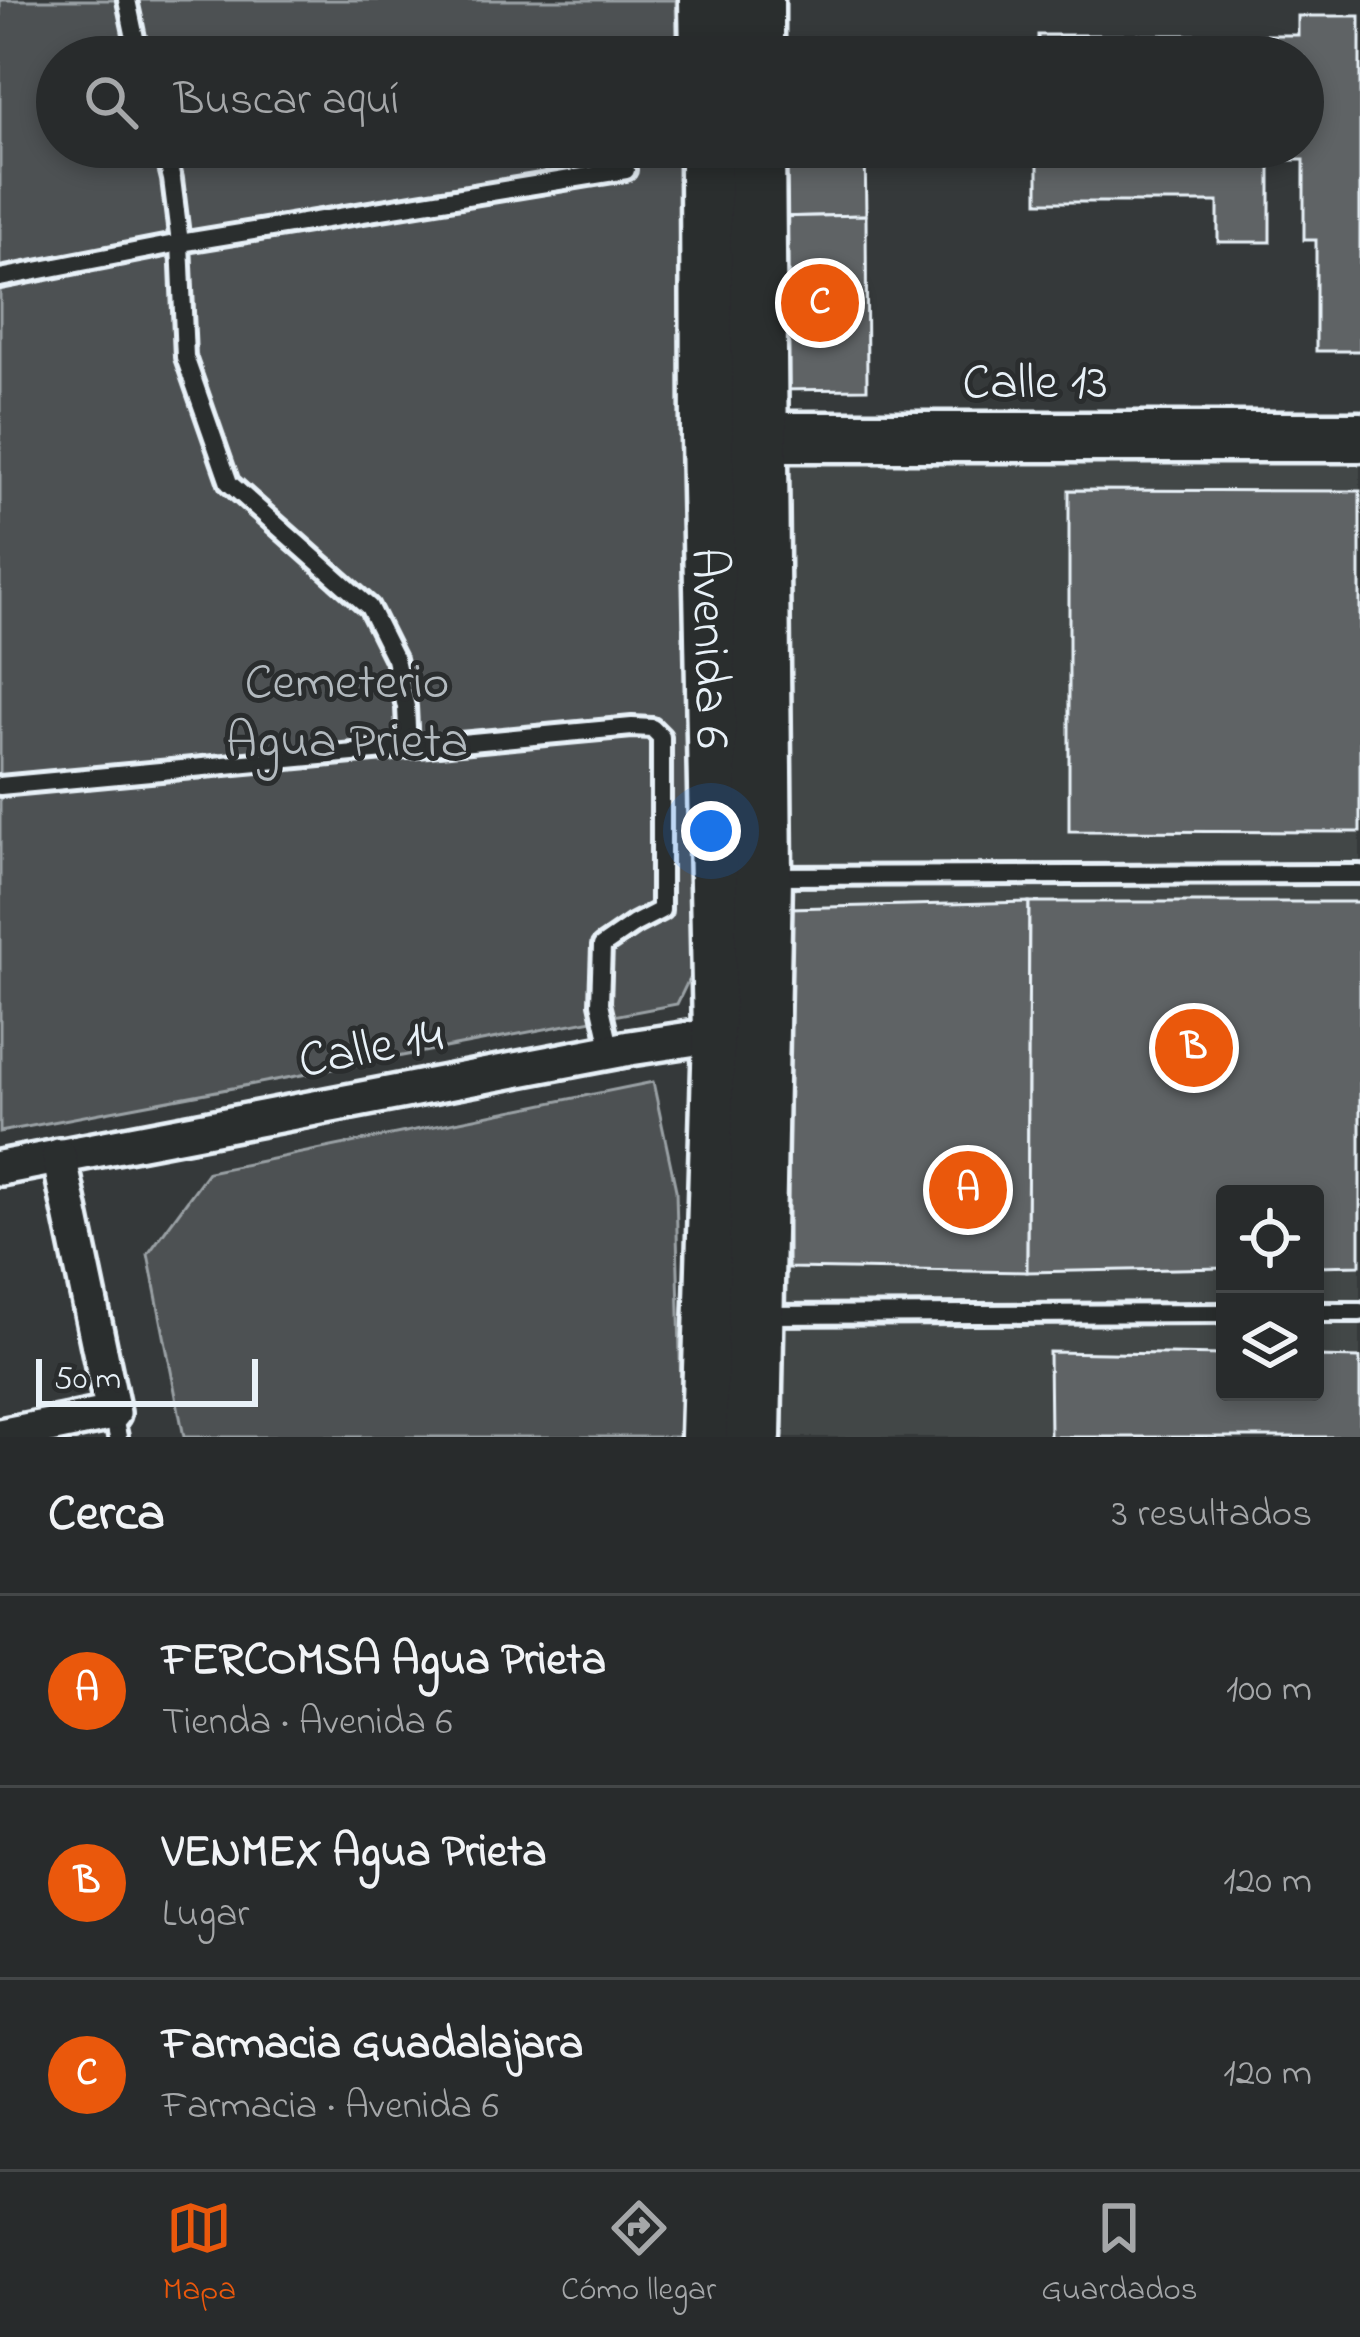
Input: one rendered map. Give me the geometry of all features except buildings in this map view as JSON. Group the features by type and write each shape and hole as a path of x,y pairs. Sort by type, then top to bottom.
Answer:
{"main road":[{"path":"707,0 707,36"},
{"path":"756,0 756,36"},
{"name":"Avenida 6","path":"710,168 734,436 741,877 734,1314 710,1437"},
{"name":"Avenida 6","path":"734,436 755,168"},
{"name":"Avenida 6","path":"734,1314 753,1437"}],"street":[{"name":"Calle 13","path":"734,436 1360,437"},
{"name":"Calle 14","path":"0,1168 741,1031"},
{"path":"0,1436 115,1425 59,1156"}],"lane":[{"path":"127,0 135,36"},
{"path":"169,168 180,243 185,357 229,484 369,607 395,659 409,748"},
{"path":"0,278 180,243 626,170"},
{"path":"0,786 652,728 661,737 661,910 602,946 600,1003 611,1052"},
{"path":"741,877 1360,874"},
{"path":"1324,1312 1360,1312"},
{"path":"734,1314 1216,1313"}],"shaded area":[{"path":"1360,458 1360,1437 769,1437 777,464"}],"green space":[{"name":"Cemeterio Agua Prieta","path":"0,0 676,0 677,36 36,36 36,168 681,168 700,956 677,1004 0,1132"},
{"path":"653,1082 676,1190 682,1437 184,1437 148,1254 208,1172"}],"place":[{"name":"Farmacia Guadalajara","path":"820,303"},
{"name":"VENMEX Agua Prieta","path":"1194,1048"},
{"name":"FERCOMSA Agua Prieta","path":"968,1190"}]}
